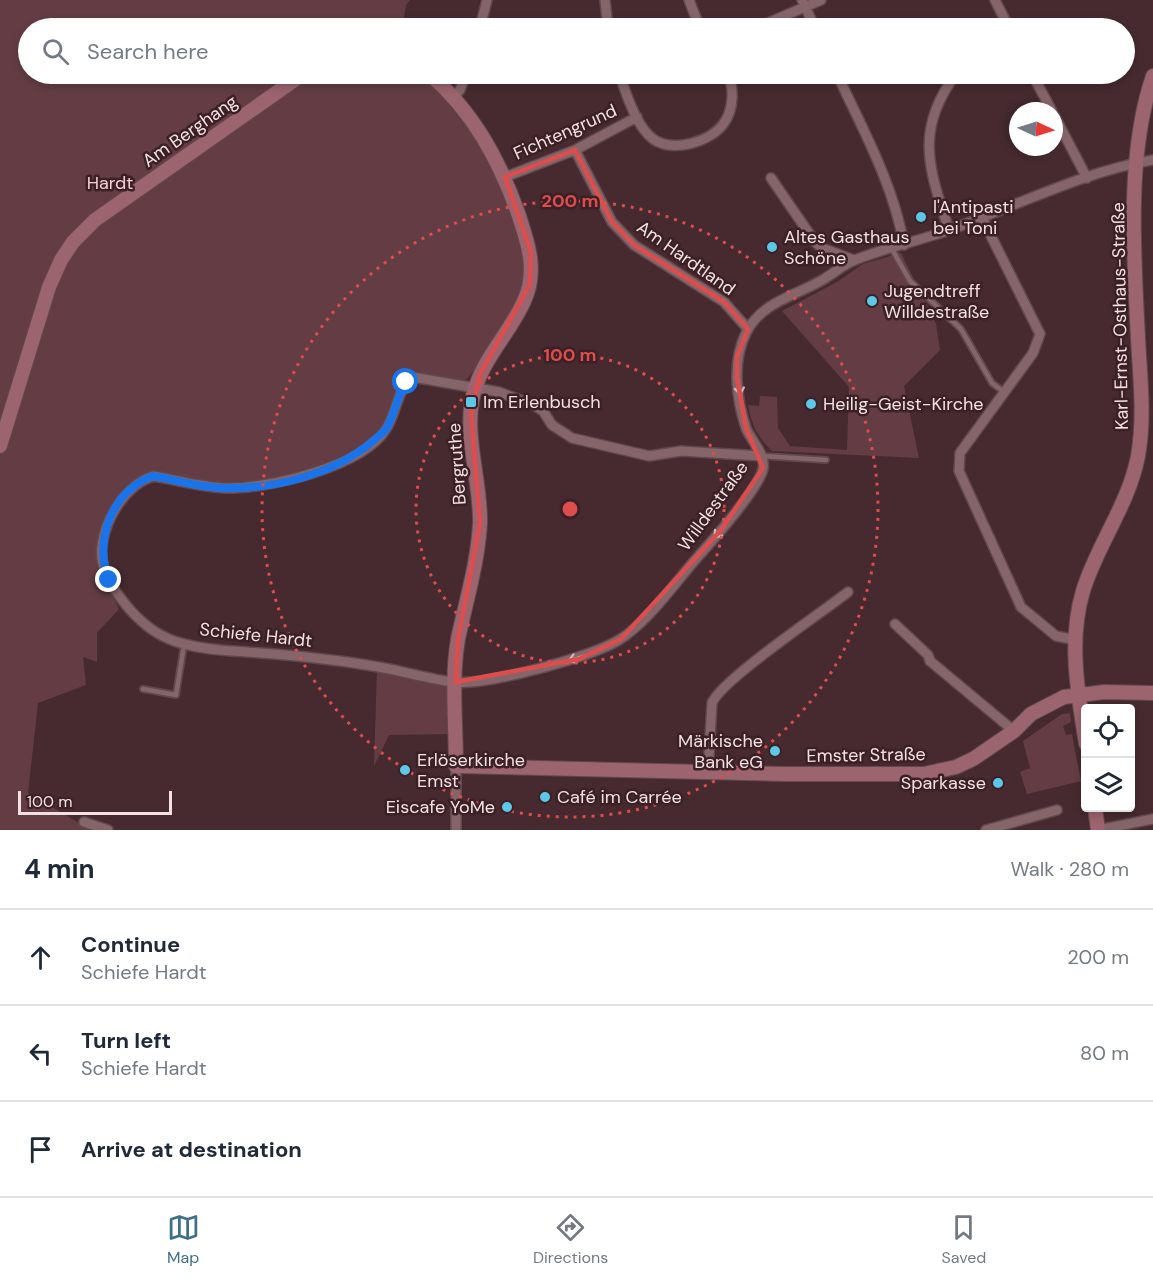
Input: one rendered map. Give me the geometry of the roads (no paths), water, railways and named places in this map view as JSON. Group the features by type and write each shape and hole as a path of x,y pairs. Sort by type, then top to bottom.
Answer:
{"street":[{"path":"482,18 487,0"},
{"path":"605,0 607,18"},
{"path":"689,0 696,18"},
{"path":"776,18 803,4 821,0"},
{"path":"995,0 1004,18"},
{"path":"803,4 810,18"},
{"name":"Karl-Ernst-Osthaus-Straße","path":"1081,713 1076,640 1083,591 1130,485 1139,446 1142,413 1134,256 1136,162 1153,76"},
{"name":"Am Berghang","path":"0,446 49,286 61,260 74,242 95,220 289,84"},
{"path":"439,84 475,124 505,177"},
{"path":"453,97 462,84"},
{"path":"624,84 637,117 647,134 662,144 674,146 686,144 714,133 725,122 730,106 731,84"},
{"path":"842,84 884,172 898,209 904,245"},
{"path":"948,84 928,130 929,171 949,230"},
{"path":"1037,84 1047,102"},
{"name":"Fichtengrund","path":"505,177 575,150 637,117"},
{"path":"1063,132 1087,178"},
{"name":"Am Hardtland","path":"575,150 601,203 619,230 634,245 724,302 748,329"},
{"name":"Willdestraße","path":"456,682 579,659 621,639 656,606 721,530 755,484 763,468 761,456 746,428 737,378 737,357 748,329 768,305 828,278 854,260 949,230 1087,178 1136,162 1153,160"},
{"name":"Bergruthe","path":"456,766 458,640 466,610 480,523 471,414 475,388 480,374 525,300 530,284 531,252 505,177"},
{"path":"771,178 815,242 822,248 854,260"},
{"path":"982,218 1040,334 1033,353 960,453 959,471 964,487 1021,607 1056,636 1076,640"},
{"name":"Schiefe Hardt","path":"456,682 314,657 211,649 184,644 151,631 139,621 116,592 103,566 101,550 110,516 143,479 153,476 226,488 272,484 304,476 358,453 386,430 399,394 413,377 475,388"},
{"path":"475,388 499,392 534,405 543,411 552,425 572,438 649,456 681,452 761,456"},
{"path":"708,772 712,702 715,695 741,672 848,592"},
{"path":"895,624 928,655 930,661 1014,731"},
{"name":"Emster Straße","path":"456,766 924,774 957,767 1014,731 1050,702 1078,694 1153,693"},
{"path":"456,766 456,830"},
{"path":"986,830 1057,810"},
{"path":"1096,812 1098,830 1153,819"},
{"path":"84,822 108,830"}],"lane":[{"path":"892,249 910,281 961,329 992,383 1004,392"},
{"path":"761,456 826,460"},
{"path":"143,689 176,695 184,644"}],"place":[{"name":"l'Antipasti bei Toni","path":"921,217"},
{"name":"Altes Gasthaus Schöne","path":"772,247"},
{"name":"Jugendtreff Willdestraße","path":"872,301"},
{"name":"Im Erlenbusch","path":"471,402"},
{"name":"Heilig-Geist-Kirche","path":"811,404"},
{"name":"Märkische Bank eG","path":"775,751"},
{"name":"Erlöserkirche Emst","path":"405,770"},
{"name":"Sparkasse","path":"998,783"},
{"name":"Café im Carrée","path":"545,797"},
{"name":"Eiscafe YoMe","path":"507,807"}],"park label":[{"name":"Hardt","path":"110,183"}]}
